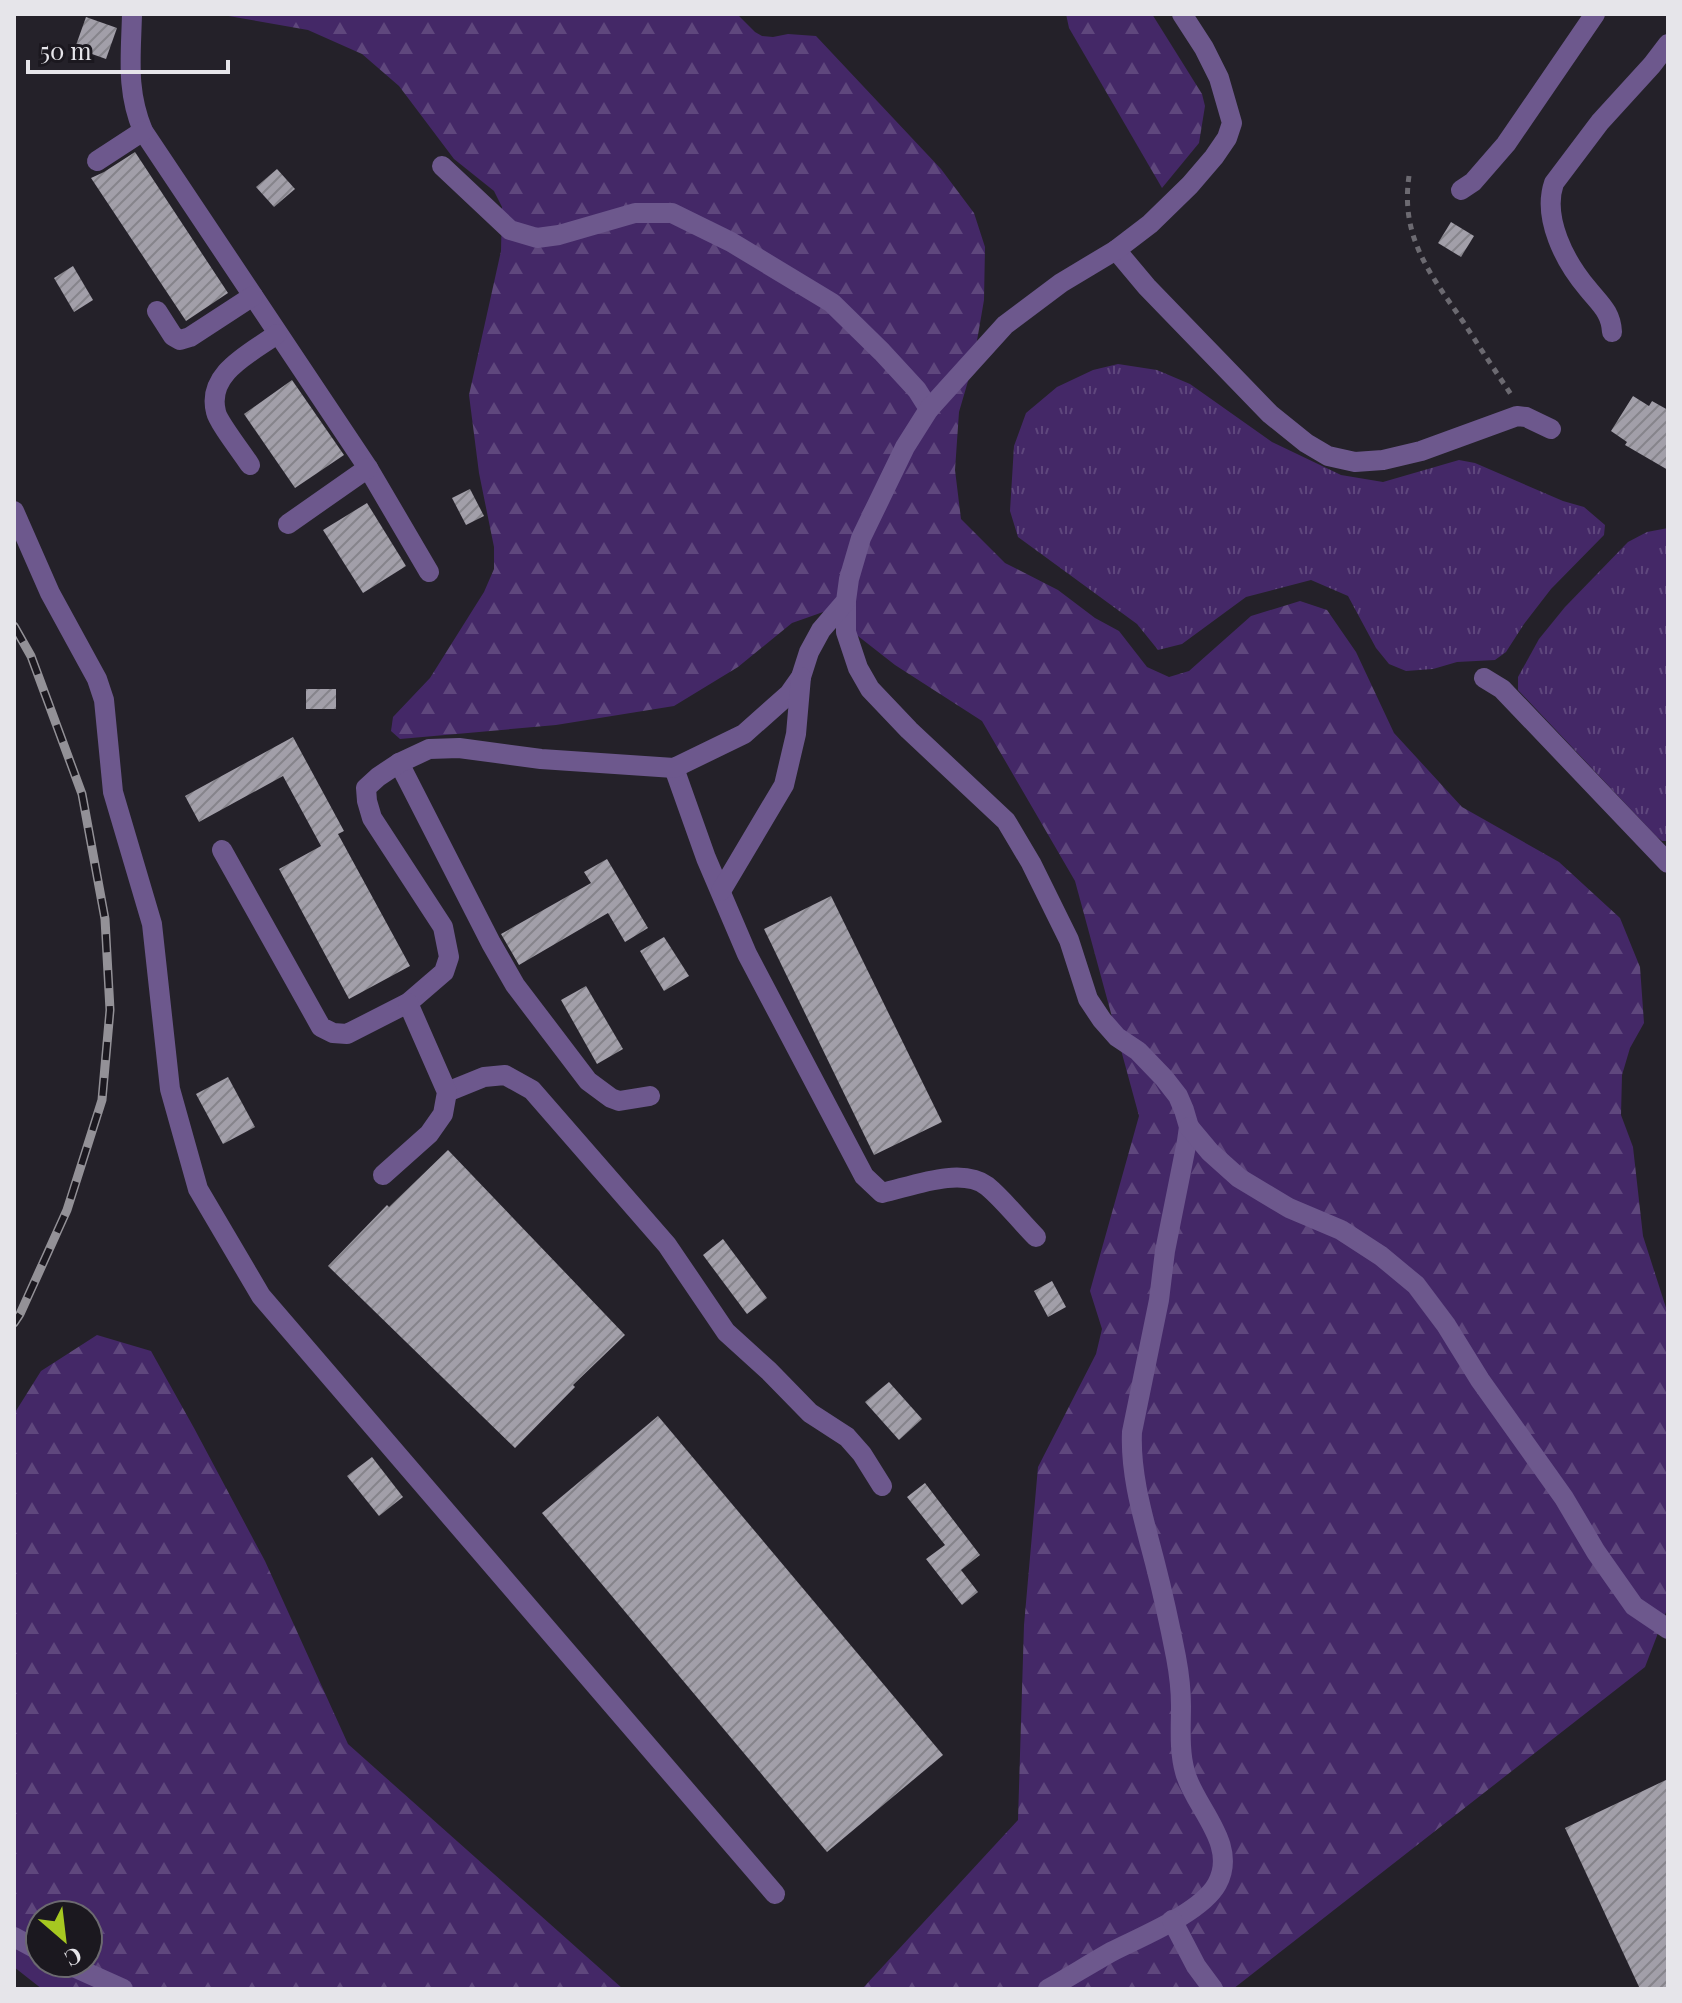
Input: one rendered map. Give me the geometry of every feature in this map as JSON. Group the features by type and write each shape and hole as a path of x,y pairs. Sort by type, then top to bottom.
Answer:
{"street":[{"path":"132,14 130,85 143,131 368,468 429,572"},
{"path":"1182,14 1219,78 1232,123 1227,138 1190,185 1150,224 1116,250 1061,283 1005,325 929,409 905,447 861,538 849,579 846,632 858,668 870,689 1006,821 1031,863 1069,940 1088,999 1117,1037 1138,1051 1178,1096 1189,1127 1210,1152 1239,1178 1289,1208 1341,1230 1381,1256 1416,1285 1564,1498 1596,1552 1634,1606 1668,1629"},
{"path":"1461,190 1473,182 1506,144 1595,14"},
{"path":"1612,332 1612,320 1572,269 1564,252 1556,230 1550,194 1554,183 1600,122 1668,44"},
{"path":"97,161 143,131"},
{"path":"442,166 510,230 537,238 559,235 635,213 672,213 731,242 832,303 917,390 929,409"},
{"path":"1116,250 1147,287 1270,414 1328,456 1355,462 1383,460 1421,451 1517,416 1551,429"},
{"path":"157,311 173,336 180,340 190,337 253,296"},
{"path":"250,465 216,414 215,389 224,372 277,334"},
{"path":"288,524 368,468"},
{"path":"14,511 50,593 97,679 104,700 113,792 152,924 170,1089 198,1189 261,1296 775,1894"},
{"path":"721,891 784,785 796,734 801,677 809,652 821,630 846,601"},
{"path":"222,850 321,1027 333,1033 347,1034 408,1003 444,972 449,957 443,927 372,818 366,788 378,777 429,749 459,748 541,759 674,768 744,734 789,694 801,677"},
{"path":"1484,678 1502,689 1668,863"},
{"path":"399,763 515,985 588,1081 619,1101 650,1096"},
{"path":"674,768 706,858 747,954 864,1176 882,1193 944,1178 969,1178 985,1184 1036,1237"},
{"path":"383,1175 429,1134 443,1114 447,1092 408,1003"},
{"path":"447,1092 484,1077 505,1075 532,1090 667,1245 726,1332 810,1413 847,1437 882,1486"},
{"path":"1048,1989 1201,1901 1217,1884 1222,1866 1218,1836 1190,1787 1185,1772 1176,1657 1142,1515 1131,1452 1132,1432 1189,1127"},
{"path":"1172,1920 1196,1966 1213,1989"},
{"path":"101,1979 123,1989"}],"path":[{"path":"1409,176 1407,211 1423,263 1526,417"}],"green space":[{"path":"217,14 737,14 762,36 816,36 941,169 974,213 985,247 984,300 973,364 959,412 955,470 961,519 1005,563 1058,590 1095,618 1119,631 1147,667 1169,677 1189,671 1251,616 1300,601 1327,610 1356,652 1394,733 1462,807 1559,862 1620,918 1640,967 1644,1023 1630,1048 1622,1075 1621,1115 1633,1147 1643,1236 1668,1314 1668,1607 1645,1667 1233,1989 862,1989 1018,1820 1024,1625 1038,1467 1096,1354 1102,1329 1090,1291 1139,1116 1075,881 982,721 895,665 826,611 792,623 738,667 674,706 556,725 400,739 391,731 393,717 430,678 484,592 494,569 494,547 479,473 469,395 501,251 502,207 494,191 454,159 399,86 362,54 308,30"},
{"path":"1066,14 1152,14 1202,94 1205,106 1199,143 1162,188 1069,28"},
{"path":"1118,364 1157,370 1190,384 1272,442 1341,475 1383,482 1459,460 1475,463 1584,507 1605,525 1604,535 1551,589 1506,652 1495,660 1457,662 1433,669 1406,671 1389,664 1376,648 1348,596 1311,580 1246,597 1182,644 1158,650 1137,624 1018,537 1010,511 1014,446 1026,413 1057,387 1093,370"},
{"path":"1668,528 1668,841 1662,841 1518,690 1518,677 1539,639 1565,607 1628,542 1647,532"},
{"path":"97,1335 151,1351 265,1561 348,1744 623,1989 42,1989 29,1979 104,1979 104,1899 24,1899 24,1975 14,1967 14,1414 41,1371"}],"building":[{"path":"86,17 117,28 106,59 75,48"},
{"path":"135,152 228,293 186,321 91,178"},
{"path":"277,169 295,189 274,207 256,187"},
{"path":"1451,222 1474,236 1461,257 1438,243"},
{"path":"73,266 93,300 74,312 54,278"},
{"path":"292,380 344,455 295,488 244,414"},
{"path":"1633,396 1649,406 1652,401 1668,410 1668,470 1625,445 1627,442 1611,431"},
{"path":"470,489 484,516 466,525 452,498"},
{"path":"367,503 406,566 363,593 323,530"},
{"path":"306,689 336,689 336,709 306,709"},
{"path":"293,737 344,831 338,834 410,966 349,999 279,869 321,846 283,776 199,822 185,796"},
{"path":"607,859 648,928 625,942 608,913 519,965 501,934 591,883 584,872"},
{"path":"831,896 942,1122 874,1155 764,929"},
{"path":"664,937 689,976 664,991 640,951"},
{"path":"586,986 623,1049 597,1064 561,1000"},
{"path":"228,1077 255,1127 223,1144 196,1094"},
{"path":"448,1150 625,1335 515,1448 328,1266 387,1205 389,1207"},
{"path":"723,1239 767,1298 747,1314 703,1255"},
{"path":"1052,1281 1066,1307 1048,1317 1034,1291"},
{"path":"889,1382 922,1419 899,1440 865,1402"},
{"path":"658,1416 943,1755 827,1852 542,1513"},
{"path":"372,1457 403,1497 379,1516 347,1476"},
{"path":"925,1483 980,1555 961,1570 978,1592 962,1605 926,1559 945,1545 907,1497"},
{"path":"1668,1779 1668,1989 1640,1989 1565,1828"}],"railway":[{"path":"14,626 31,656 82,794 105,919 110,1010 102,1100 67,1210 14,1323"}]}
